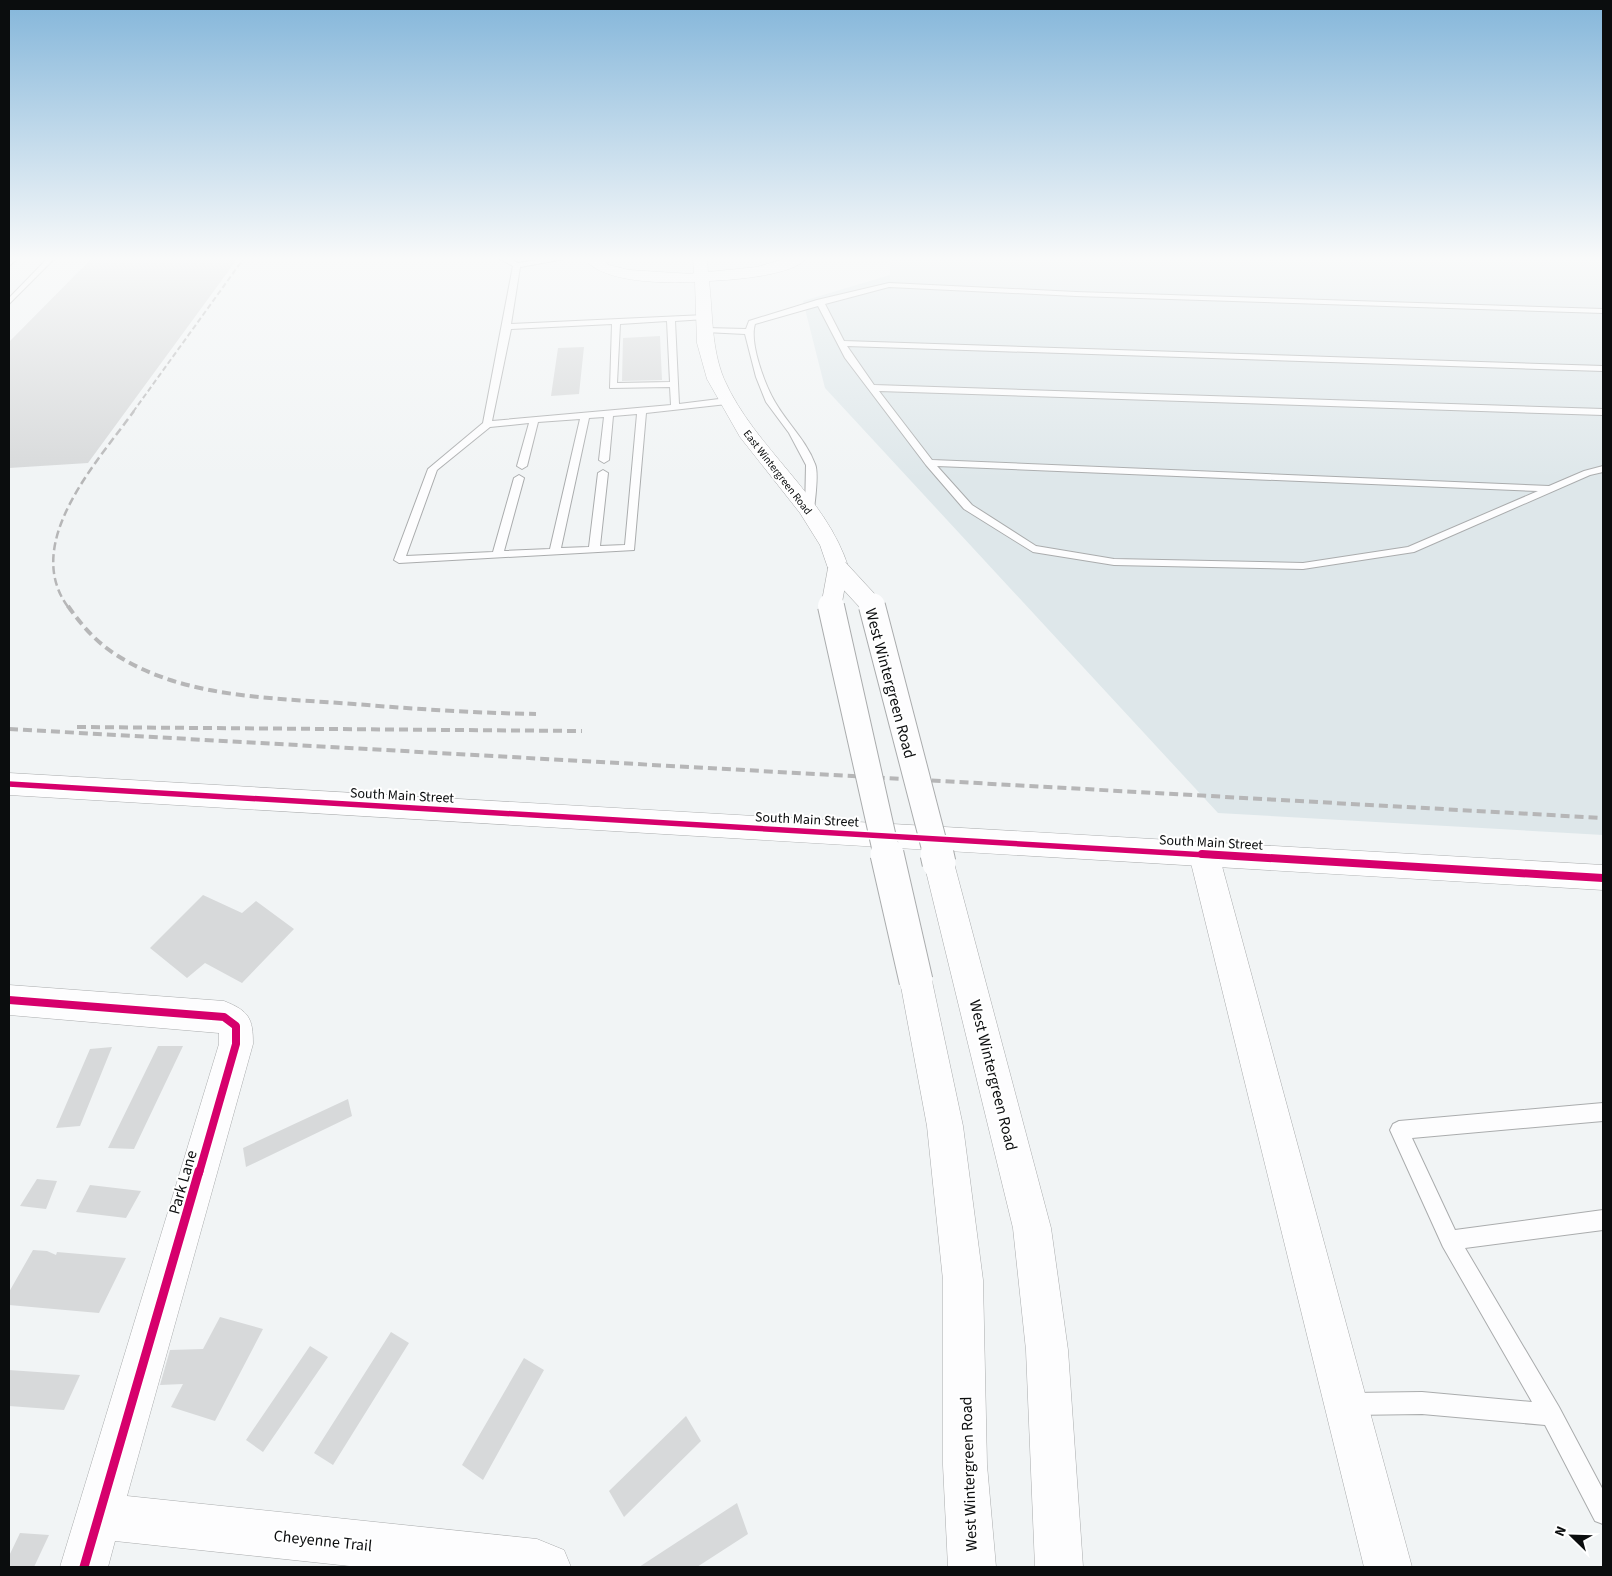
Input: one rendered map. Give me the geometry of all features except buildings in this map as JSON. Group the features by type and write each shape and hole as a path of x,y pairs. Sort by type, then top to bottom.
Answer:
{"main road":[{"name":"East Wintergreen Road","path":"705,332 705,343 713,370 727,400 747,432 809,510 835,557"},
{"name":"West Wintergreen Road","path":"835,557 830,610 916,981 945,1126 963,1280 965,1465 972,1567"},
{"name":"West Wintergreen Road","path":"835,557 872,606 1032,1228 1048,1350 1059,1567"},
{"name":"South Main Street","path":"9,784 1603,878"},
{"path":"1204,855 1388,1567"},
{"name":"Park Lane","path":"9,1000 224,1017 236,1026 236,1044 84,1567"},
{"name":"Cheyenne Trail","path":"98,1516 527,1562 546,1567"}],"lane":[{"path":"487,424 506,332"},
{"path":"616,332 613,386 674,384"},
{"path":"672,332 675,406"},
{"path":"749,332 760,377 770,402 792,433 811,465 809,510"},
{"path":"836,332 849,358 929,463 968,507 1033,549 1114,562 1303,566 1410,550 1586,473 1603,469"},
{"path":"842,343 1603,368"},
{"path":"872,388 1603,412"},
{"path":"642,411 630,548 399,560 433,469 487,424 642,411 727,400"},
{"path":"604,460 609,414"},
{"path":"555,551 585,416"},
{"path":"522,466 534,421"},
{"path":"929,463 1551,488"},
{"path":"594,550 603,473"},
{"path":"498,554 520,478"},
{"path":"1603,1112 1399,1130 1450,1240 1551,1415 1603,1513"},
{"path":"1450,1240 1603,1220"},
{"path":"1346,1404 1422,1403 1551,1415"}],"shaded area":[{"path":"811,332 1603,332 1603,835 1218,813 825,388"}],"railway":[{"path":"133,412 191,332"},
{"path":"68,607 56,582 53,556 59,530 70,504 85,478 134,411"},
{"path":"68,606 90,634 118,656 145,670 173,681 202,689 263,698 490,713 536,714"},
{"path":"77,727 582,731"},
{"path":"9,729 1603,818"}],"cycle path":[{"path":"9,784 1603,878"},
{"path":"9,1000 224,1017 236,1026 236,1044 84,1567"}]}
